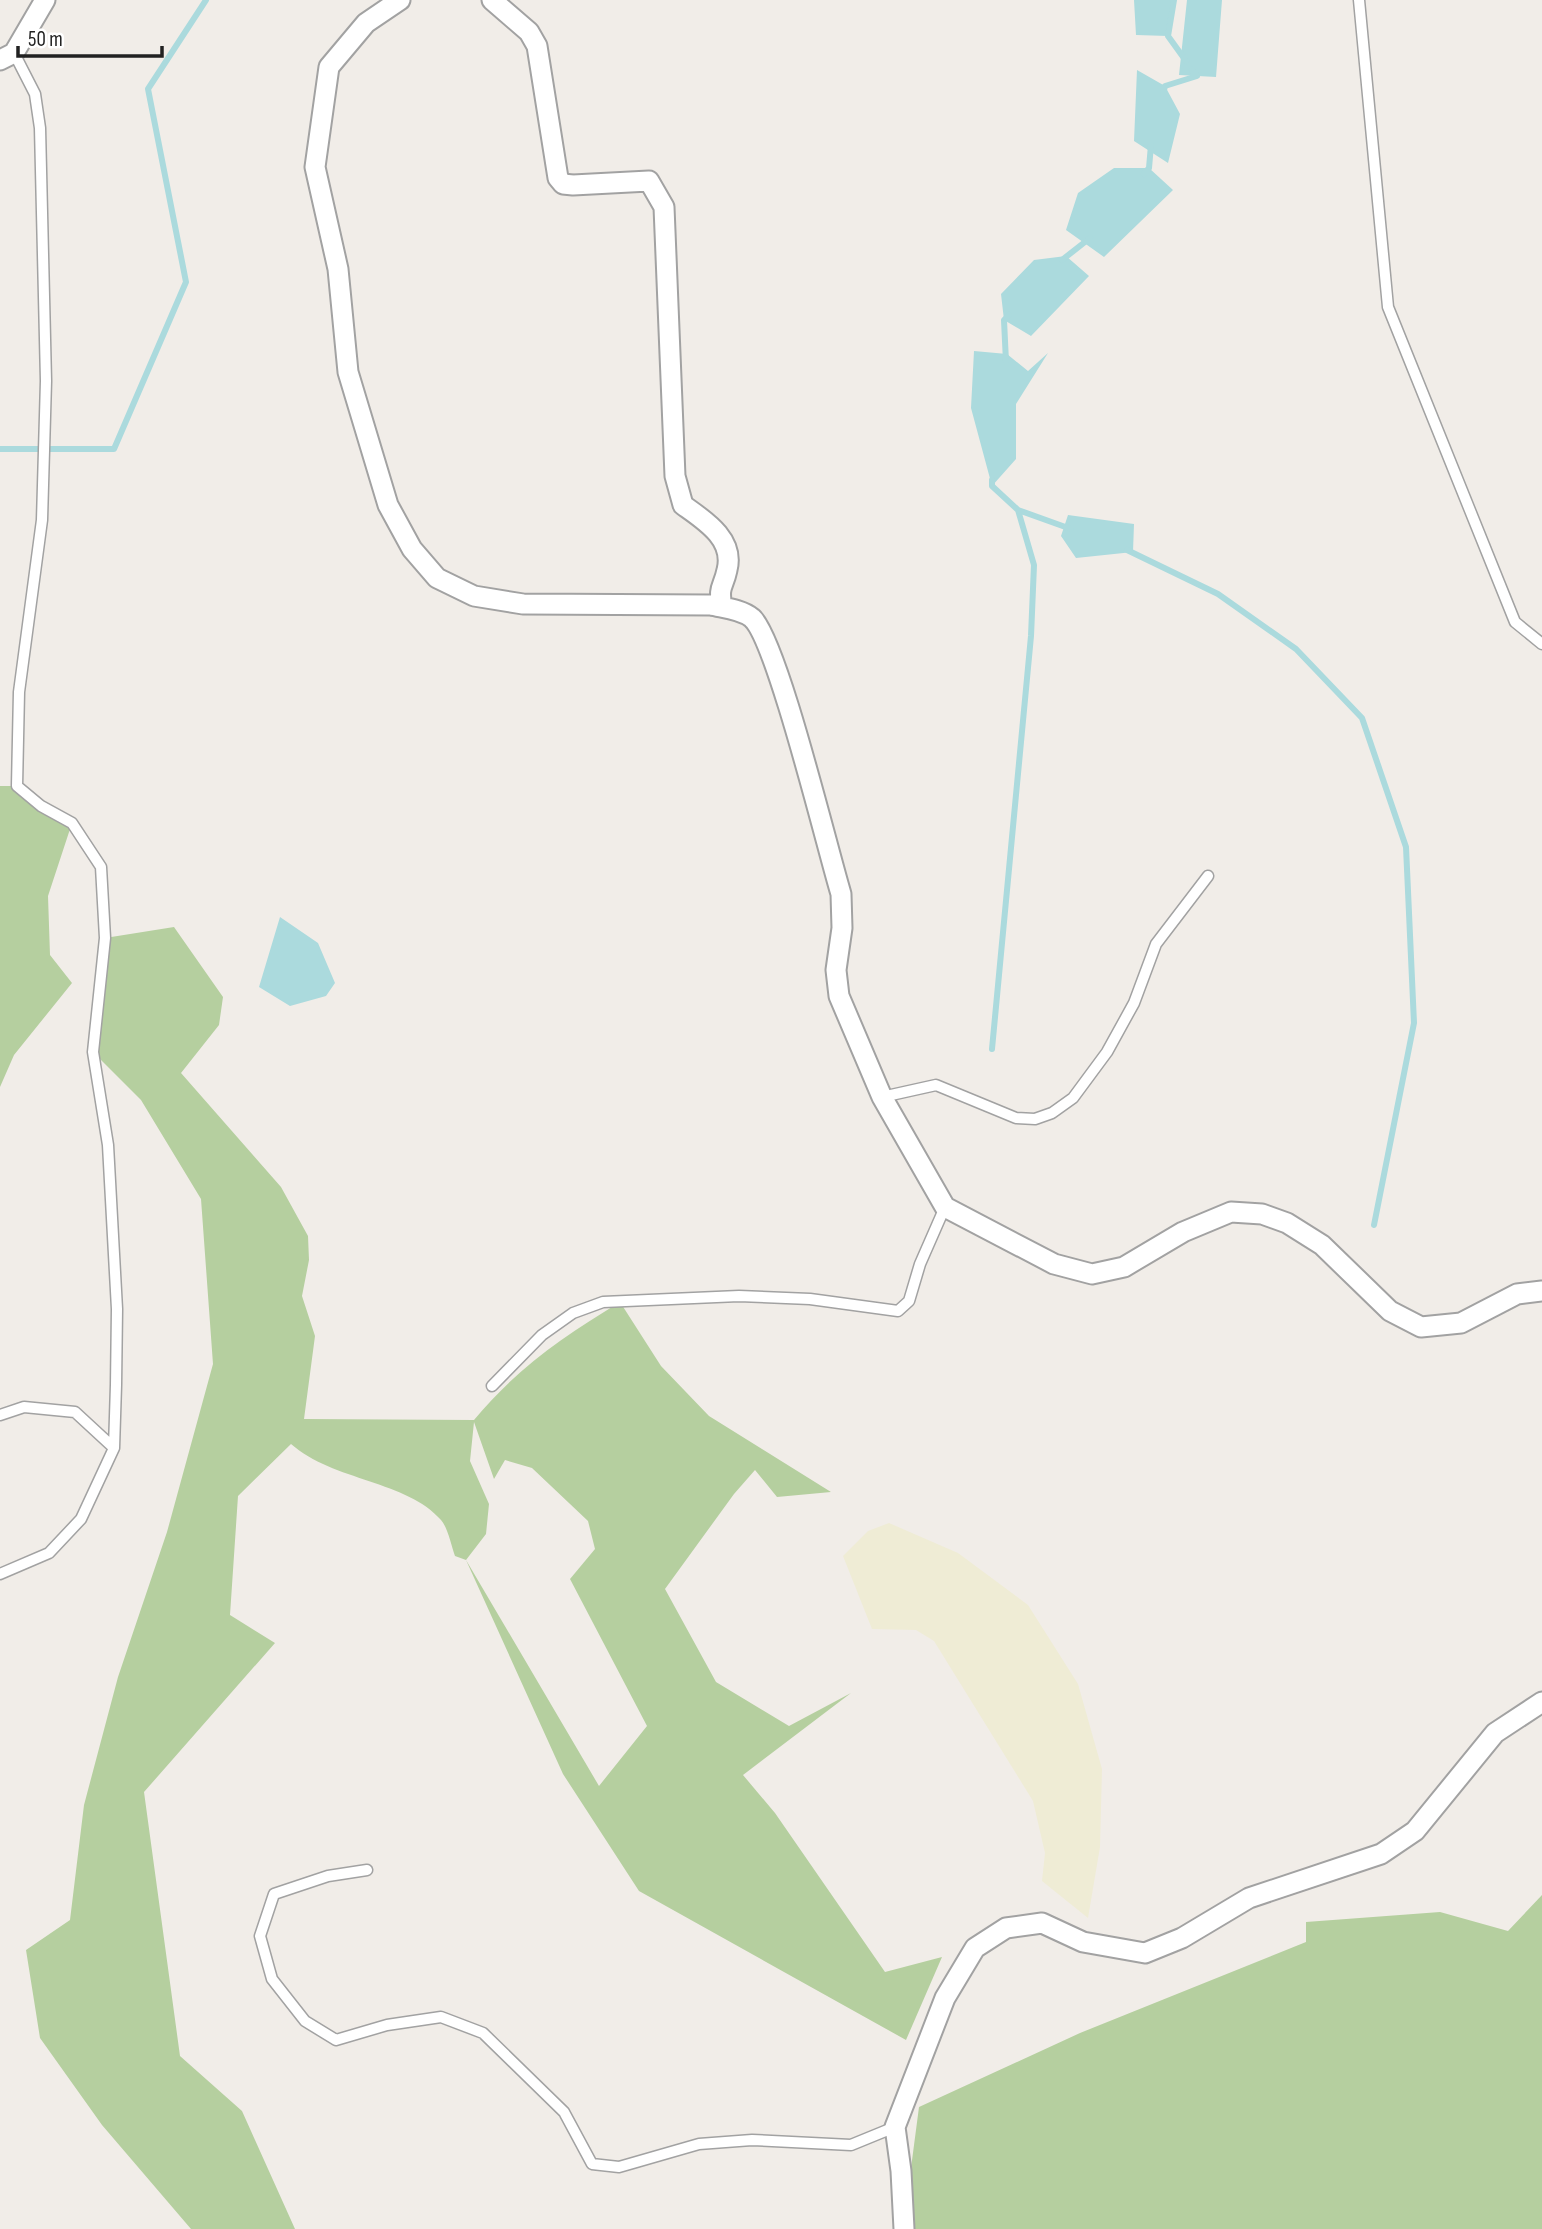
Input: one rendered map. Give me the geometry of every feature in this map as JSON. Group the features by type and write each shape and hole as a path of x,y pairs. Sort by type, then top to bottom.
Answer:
{"street":[{"path":"7,57 45,0"},
{"path":"400,0 366,23 329,67 315,167 338,269 348,372 388,505 412,549 436,578 474,596 523,604 722,607 741,612 758,626 780,682 841,894 842,928 836,970 839,996 882,1097 945,1207 1054,1264 1092,1274 1124,1268 1183,1232 1230,1212 1262,1214 1287,1223 1322,1245 1390,1311 1421,1327 1461,1323 1517,1294 1542,1291"},
{"path":"492,0 529,32 537,46 558,178 563,184 573,185 649,181 664,208 675,476 683,505 709,523 720,537 727,555 729,567 720,585 722,607"},
{"path":"904,2229 895,2127 945,1998 975,1948 1006,1928 1042,1923 1105,1948 1145,1953 1182,1938 1249,1898 1381,1854 1415,1831 1495,1733 1542,1702"}],"lane":[{"path":"1359,0 1388,307 1515,622 1542,644"},
{"path":"0,1574 49,1553 81,1519 114,1448 117,1309 108,1145 93,1052 105,938 101,867 72,823 41,806 17,786 19,692 42,520 46,381 40,128 35,94 7,57"},
{"path":"882,1097 936,1085 1016,1118 1035,1119 1052,1113 1073,1098 1107,1052 1134,1003 1156,944 1208,876"},
{"path":"492,1386 542,1335 573,1313 603,1302 629,1298 810,1298 898,1311 909,1301 920,1264 945,1207"},
{"path":"0,1415 24,1407 75,1412 114,1448"},
{"path":"367,1870 328,1876 274,1894 260,1937 272,1979 305,2021 336,2040 387,2025 441,2017 483,2033 564,2112 592,2164 619,2167 699,2144 752,2140 851,2145 895,2127"}],"shaded area":[{"path":"889,1523 958,1553 1028,1605 1078,1684 1102,1769 1100,1847 1088,1918 1042,1881 1045,1853 1033,1801 934,1641 916,1630 872,1629 843,1556 868,1531"}],"green space":[{"path":"0,786 17,786 72,823 48,896 50,955 72,983 14,1055 0,1087"},
{"path":"174,927 223,997 219,1025 181,1073 281,1187 308,1236 309,1260 302,1296 315,1336 304,1419 474,1420 524,1369 579,1328 620,1302 661,1366 709,1416 831,1492 777,1497 755,1470 734,1494 665,1589 716,1682 789,1726 851,1693 743,1775 775,1813 885,1972 942,1957 906,2040 639,1891 563,1774 466,1560 455,1556 441,1520 410,1497 328,1466 291,1444 238,1496 230,1615 275,1643 144,1792 180,2056 242,2111 295,2229 191,2229 102,2125 40,2038 26,1950 70,1920 84,1805 118,1677 167,1532 213,1364 201,1199 141,1100 93,1052 105,938","holes":["474,1422 494,1479 505,1460 532,1468 588,1521 595,1549 570,1579 647,1726 599,1786 466,1560 486,1534 489,1504 470,1461"]},
{"path":"1542,1895 1542,2229 913,2229 911,2168 919,2107 1080,2033 1306,1942 1306,1922 1440,1912 1508,1931"}],"water":[{"path":"1134,0 1174,0 1168,36 1136,35"},
{"path":"1187,0 1222,0 1216,77 1179,75"},
{"path":"1137,70 1165,86 1180,114 1168,163 1134,141"},
{"path":"1114,168 1149,168 1173,190 1104,257 1066,230 1078,193"},
{"path":"1066,256 1089,276 1031,336 1004,320 1001,294 1034,260"},
{"path":"974,351 1007,354 1028,371 1048,353 1016,404 1016,459 992,486 971,408"},
{"path":"1068,515 1134,524 1133,552 1076,558 1061,536"},
{"path":"280,917 318,943 335,983 326,996 290,1006 259,987"}],"waterway":[{"path":"0,449 114,449 186,282 148,89 206,0"},
{"path":"1174,0 1168,36 1186,61"},
{"path":"1163,94 1165,86 1197,76 1192,70"},
{"path":"1144,174 1149,168 1151,145"},
{"path":"1062,260 1090,238"},
{"path":"1006,362 1004,320 1009,315"},
{"path":"992,480 992,486 1018,510 1071,529"},
{"path":"992,1049 1031,636 1034,565 1018,510"},
{"path":"1127,550 1218,594 1296,649 1362,718 1406,847 1414,1023 1374,1225"}]}
